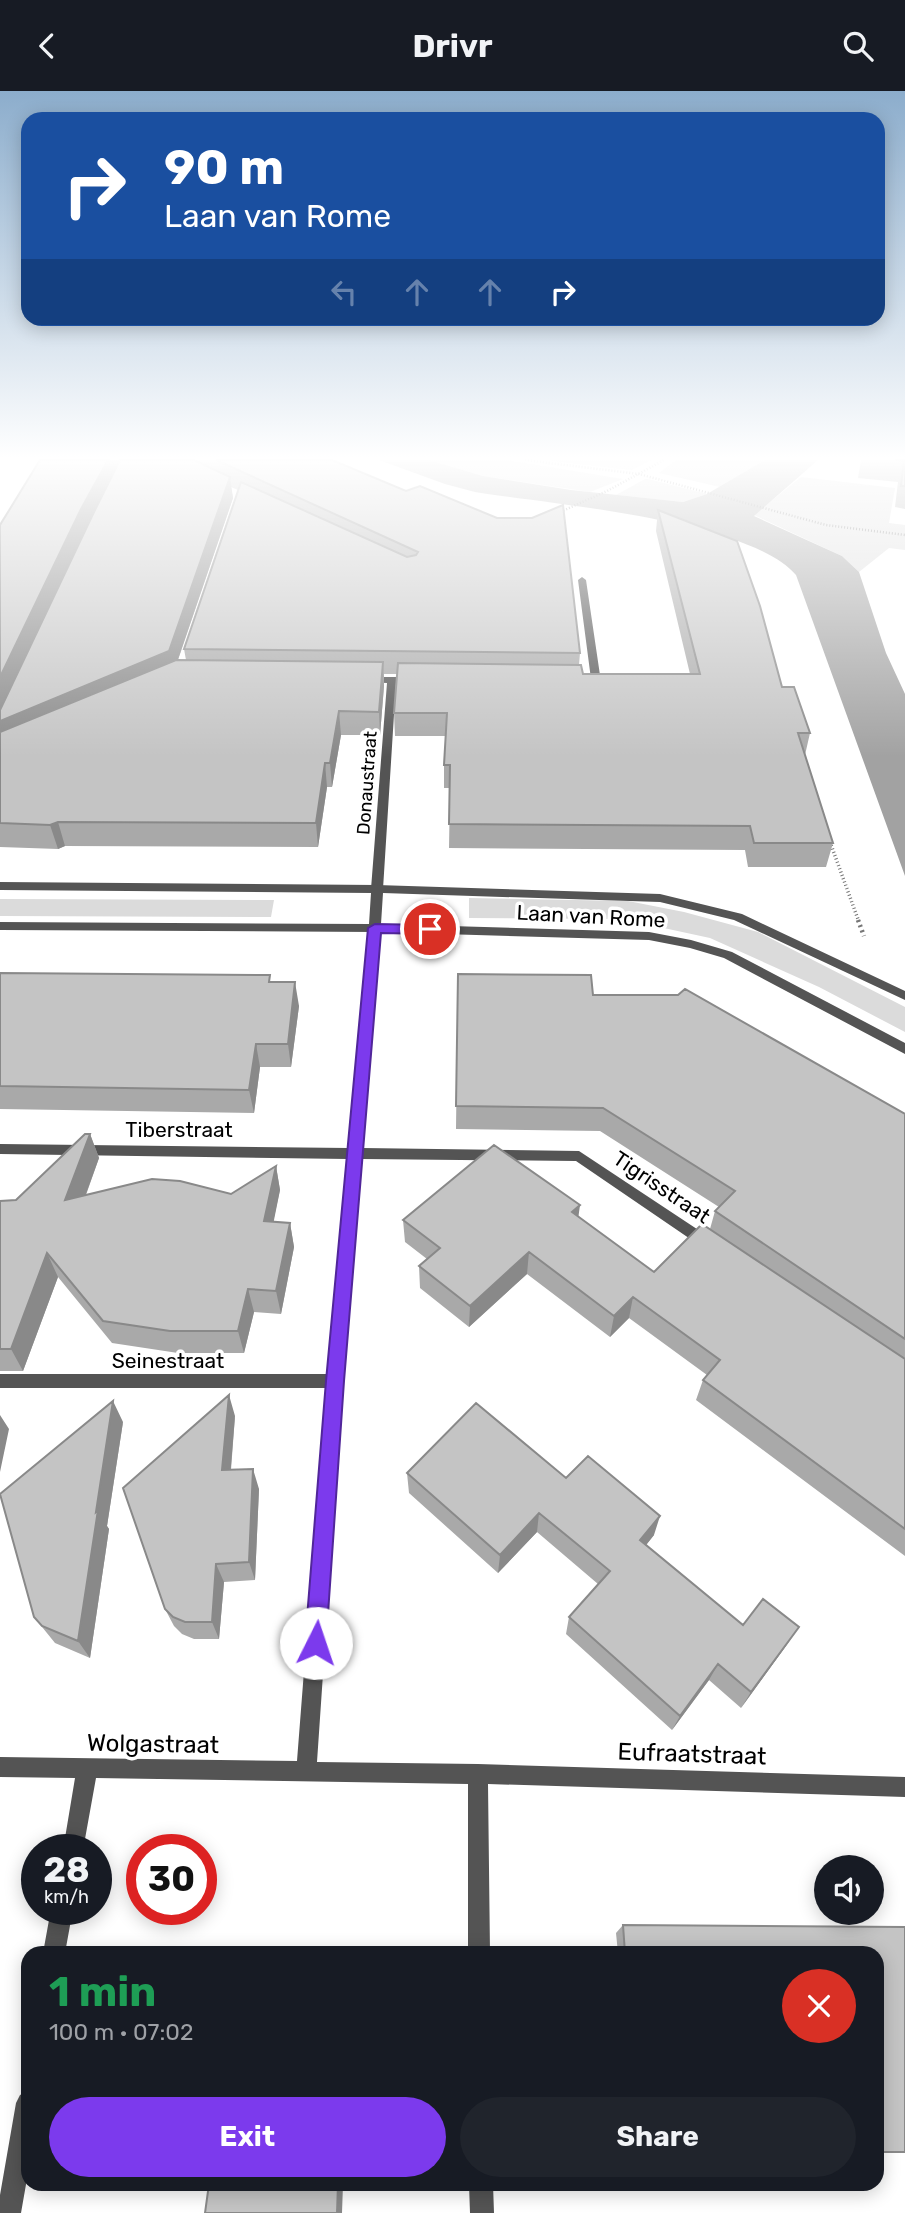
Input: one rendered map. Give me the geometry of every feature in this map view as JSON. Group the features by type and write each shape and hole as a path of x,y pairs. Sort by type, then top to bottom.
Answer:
{"street":[{"path":"568,682 596,682 582,580"},
{"path":"352,680 419,680"},
{"name":"Donaustraat","path":"377,889 391,680"},
{"name":"Laan van Rome","path":"0,885 569,893 681,901 738,917 905,996"},
{"path":"306,1773 335,1381 357,1152 377,889"},
{"name":"Laan van Rome","path":"0,926 375,928 630,934 691,944 727,955 905,1049"},
{"name":"Tiberstraat","path":"0,1149 357,1152"},
{"name":"Tigrisstraat","path":"357,1152 579,1156 725,1255"},
{"name":"Seinestraat","path":"0,1381 335,1381"},
{"name":"Wolgastraat","path":"0,1767 478,1774"},
{"path":"76,1834 87,1770"},
{"path":"478,1774 480,1946"},
{"name":"Eufraatstraat","path":"478,1774 905,1787"},
{"path":"55,1946 59,1925"},
{"path":"9,2213 21,2144"},
{"path":"481,2191 481,2213"}],"path":[{"path":"827,833 865,935 842,964"}],"shaded area":[{"path":"776,559 845,559 859,572 886,653 905,694 905,876 796,575"},
{"path":"845,559 875,559 859,572"},
{"path":"469,898 628,901 684,912 758,932 905,1007 905,1032 819,987 710,938 622,919 469,918"},
{"path":"0,899 274,900 271,917 0,916"}],"building":[{"path":"0,559 57,559 0,677"},
{"path":"72,559 201,559 169,651 0,721 0,710"},
{"path":"215,559 569,559 580,653 184,649"},
{"path":"671,559 743,559 760,606 782,687 794,687 810,733 798,733 833,843 754,843 750,826 449,824 450,765 444,765 447,713 394,713 398,663 581,665 583,674 700,674"},
{"path":"176,660 383,662 379,712 339,711 330,763 325,763 316,823 0,823 0,732"},
{"path":"0,973 270,975 269,982 295,982 288,1044 256,1044 249,1090 0,1086"},
{"path":"458,974 591,975 593,995 678,995 685,989 905,1114 905,1339 715,1211 735,1191 603,1108 456,1106"},
{"path":"85,1134 90,1134 65,1200 152,1179 180,1181 231,1194 276,1166 264,1221 290,1223 276,1291 248,1289 238,1331 170,1331 103,1321 47,1253 11,1349 0,1349 0,1201 16,1200"},
{"path":"494,1145 580,1205 572,1212 654,1272 702,1224 905,1359 905,1529 703,1380 720,1360 633,1297 614,1316 529,1252 470,1306 419,1266 440,1248 403,1220"},
{"path":"229,1395 222,1470 253,1469 249,1562 216,1564 212,1622 185,1622 173,1617 165,1609 123,1488"},
{"path":"113,1401 78,1641 42,1626 34,1617 0,1494"},
{"path":"476,1403 566,1478 588,1456 660,1516 640,1540 743,1625 763,1599 799,1627 751,1692 718,1664 680,1716 569,1617 610,1571 539,1513 500,1555 407,1473"},
{"path":"623,1925 905,1927 905,2152 884,2152 884,1946 624,1946"},
{"path":"208,2191 338,2191 337,2213 205,2213"}],"route":[{"path":"316,1643 335,1381 375,928 430,929"}]}
